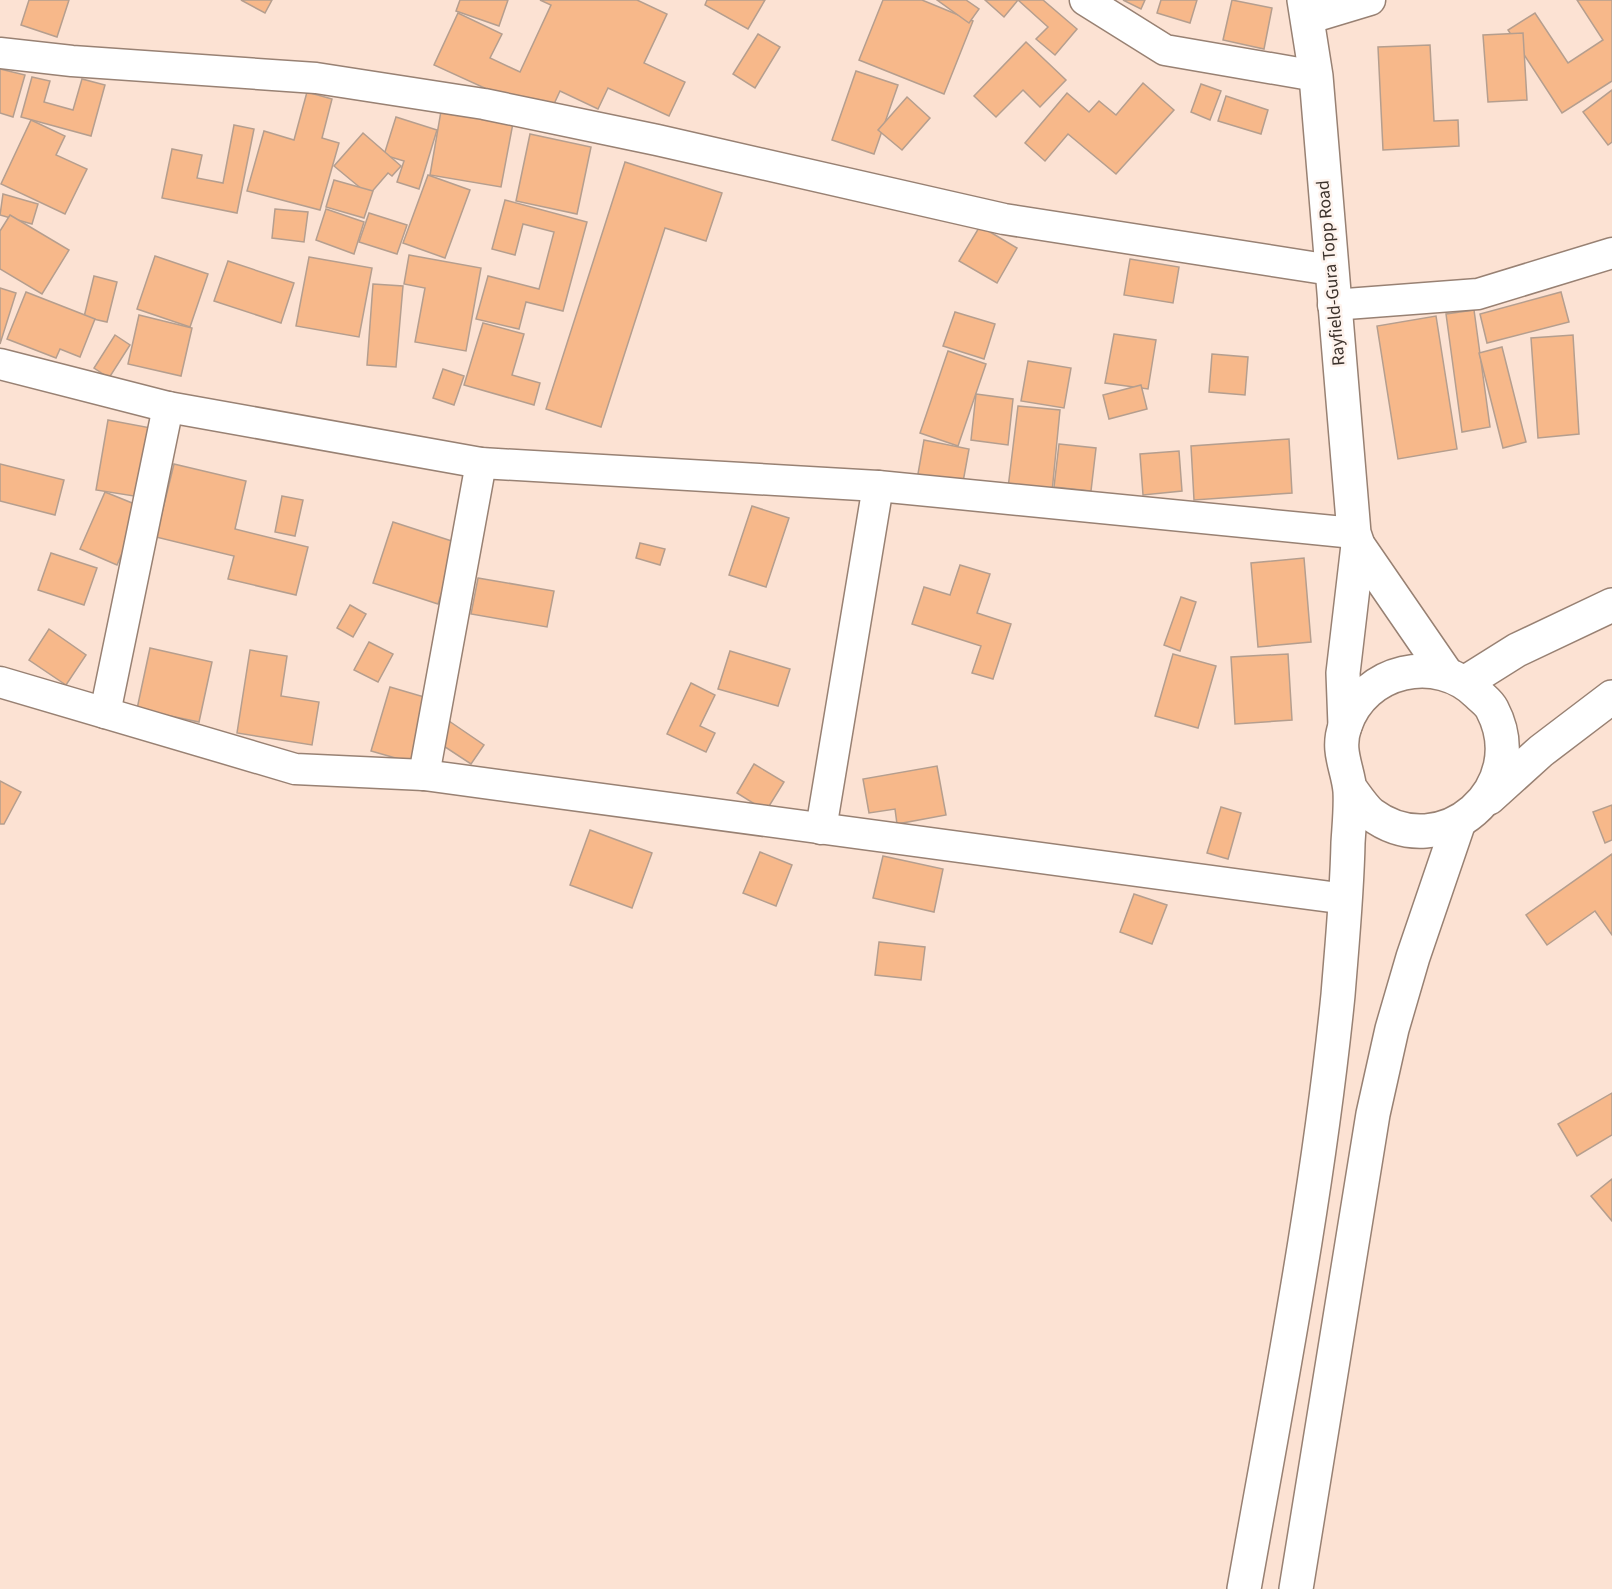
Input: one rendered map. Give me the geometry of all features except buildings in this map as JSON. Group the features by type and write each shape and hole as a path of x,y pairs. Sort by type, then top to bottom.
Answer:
{"main road":[{"name":"Rayfield-Gura Topp Road","path":"1305,9 1316,76 1333,305 1356,539 1343,673 1345,726"},
{"path":"1296,1589 1373,1114 1392,1029 1410,967 1471,813 1500,772 1503,738 1491,706 1456,678 1356,539"},
{"path":"1244,1589 1327,1101 1346,899 1350,788 1341,757 1345,726 1360,699 1385,679 1415,669 1456,678 1612,605"},
{"path":"1350,788 1370,813 1397,827 1428,831 1471,813 1541,751 1612,697"}],"street":[{"path":"1085,0 1165,50 1316,76"},
{"path":"1305,9 1370,0"},
{"path":"0,53 72,61 316,78 484,104 669,142 1004,219 1331,270"},
{"path":"1333,305 1478,294 1612,253"},
{"path":"0,364 168,407 481,463 878,486 1356,539"},
{"path":"105,713 168,407"},
{"path":"424,775 481,463"},
{"path":"821,829 878,486"},
{"path":"0,682 295,769 424,775 1346,899"}]}
